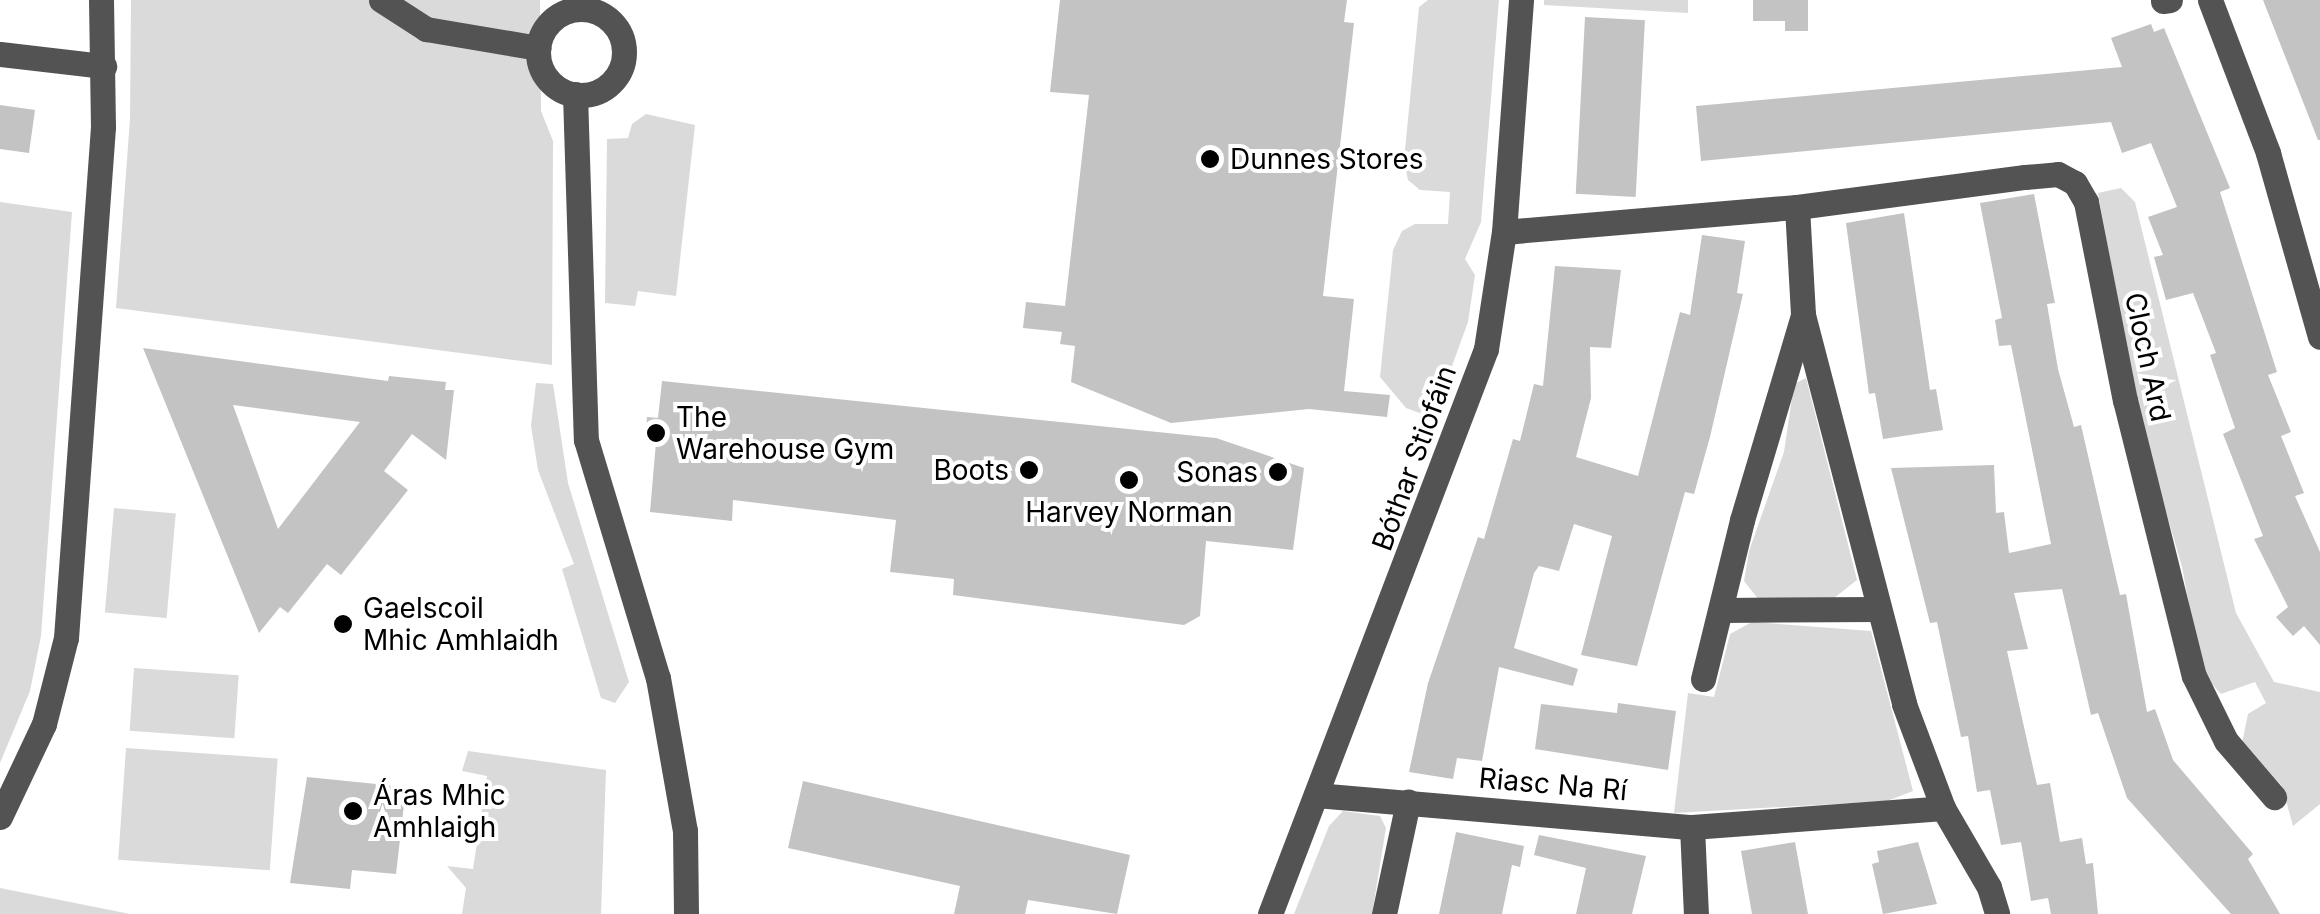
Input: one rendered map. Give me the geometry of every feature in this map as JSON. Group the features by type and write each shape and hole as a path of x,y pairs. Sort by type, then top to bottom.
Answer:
{"street":[{"path":"0,817 44,724 66,638 104,66 101,0"},
{"path":"381,0 426,29 538,48"},
{"name":"Bóthar Stiofáin","path":"1270,914 1474,386 1504,232 1521,0"},
{"path":"2210,0 2268,153 2320,337"},
{"path":"576,5 614,24 624,50 608,85 575,94 547,78 538,48 546,26 576,5"},
{"path":"0,54 104,66"},
{"path":"575,94 584,425 670,733 685,831 686,914"},
{"name":"Cloch Ard","path":"1504,232 1797,208 2058,174 2075,183 2086,202 2125,400 2194,676 2226,742 2274,797"},
{"path":"1797,208 1803,315 1900,688 1942,808 1998,914"},
{"path":"1703,679 1803,315"},
{"path":"1720,610 1879,609"},
{"name":"Riasc Na Rí","path":"1316,795 1692,827 1942,808"},
{"path":"1384,914 1408,802"},
{"path":"1692,827 1696,914"}],"shaded area":[{"path":"131,0 540,0 541,111 553,141 552,365 116,308 130,119"},
{"path":"1428,0 1499,0 1481,222 1465,259 1475,275 1468,322 1433,418 1406,408 1380,377 1393,250 1402,231 1415,224 1448,224 1450,192 1420,190 1408,180 1404,160 1419,7"},
{"path":"1544,0 1688,0 1688,13 1544,5"},
{"path":"646,114 695,125 676,296 638,291 635,306 605,303 607,139 628,138 632,124"},
{"path":"2121,188 2135,202 2236,613 2274,682 2320,692 2320,804 2293,826 2282,786 2242,743 2248,714 2266,703 2255,682 2221,694 2202,673 2182,567 2139,417 2098,193"},
{"path":"0,202 72,212 41,636 30,691 0,763"},
{"path":"1806,378 1857,580 1834,598 1759,600 1744,581 1749,551 1784,452 1794,384"},
{"path":"536,383 553,384 568,483 629,682 615,703 601,698 562,569 574,564 538,470 531,426"},
{"path":"114,508 176,513 167,618 105,613"},
{"path":"1752,622 1871,631 1913,791 1887,801 1674,813 1688,693 1714,697 1730,634"},
{"path":"134,668 239,675 234,738 130,731"},
{"path":"126,748 278,759 270,870 118,860"},
{"path":"468,751 606,770 601,914 462,914 466,888 447,866 473,869 487,776 462,771"},
{"path":"1343,811 1380,816 1386,828 1372,914 1294,914 1329,826"},
{"path":"0,888 130,914 0,914"}],"building":[{"name":"Dunnes Stores","path":"1060,0 1347,0 1344,22 1354,23 1323,296 1354,299 1344,391 1390,395 1387,417 1309,409 1171,423 1071,382 1075,346 1060,344 1062,332 1023,328 1026,302 1065,306 1089,95 1050,92"},
{"path":"1753,0 1808,0 1808,31 1785,31 1785,21 1753,21"},
{"path":"2263,0 2320,0 2320,140 2318,140"},
{"path":"1585,17 1645,20 1636,197 1576,194"},
{"path":"2151,24 2154,32 2164,28 2230,188 2220,192 2277,372 2268,375 2291,432 2281,436 2304,493 2295,496 2320,552 2320,645 2304,626 2293,636 2276,617 2288,607 2254,539 2263,536 2223,434 2235,428 2210,355 2216,353 2193,293 2166,300 2154,257 2163,255 2148,217 2177,207 2151,143 2122,153 2111,122 1701,161 1696,106 2122,67 2111,38"},
{"path":"0,105 35,110 29,153 0,149"},
{"path":"2034,194 2055,303 2047,304 2058,369 2074,427 2081,425 2120,595 2126,594 2147,712 2155,709 2173,760 2253,854 2248,859 2280,914 2231,914 2127,798 2098,713 2091,715 2062,589 2014,593 2028,649 2007,651 2037,785 2050,783 2060,842 2082,838 2086,864 2093,863 2098,914 2051,914 2048,898 2031,901 2021,842 2001,845 1990,790 1977,792 1968,736 1961,737 1937,622 1930,623 1891,468 1994,465 1996,513 2004,512 2009,553 2051,544 2011,345 1999,346 1995,320 2002,318 1980,203"},
{"path":"1904,213 1930,390 1936,389 1943,430 1883,439 1875,393 1869,394 1846,223"},
{"path":"1702,235 1745,241 1737,293 1743,294 1694,494 1685,492 1637,666 1581,655 1612,536 1574,524 1559,571 1539,566 1534,573 1514,648 1578,669 1573,686 1499,667 1482,761 1457,758 1453,779 1409,772 1428,683 1478,537 1484,539 1513,439 1520,441 1534,384 1543,386 1555,266 1621,270 1611,348 1590,347 1591,398 1576,457 1638,476 1680,312 1690,315"},
{"path":"143,348 388,381 389,376 446,382 445,390 454,390 446,460 412,434 384,471 408,490 341,575 327,564 288,613 280,607 259,633","holes":["233,405 360,422 278,529"]},
{"path":"662,381 1216,438 1304,468 1293,550 1206,541 1200,616 1184,625 953,595 954,579 890,572 896,520 733,500 732,521 650,512 656,442 645,441 647,417 658,418"},
{"path":"1618,703 1676,711 1668,770 1535,749 1541,704 1617,713"},
{"name":"Áras Mhic Amhlaigh","path":"307,777 406,787 396,874 352,870 350,889 290,883"},
{"path":"803,781 1130,855 1117,914 1028,900 1025,914 954,914 960,886 788,848"},
{"path":"1456,832 1524,846 1520,867 1512,865 1502,914 1439,914"},
{"path":"1539,835 1646,856 1632,914 1576,914 1586,868 1534,855"},
{"path":"1795,842 1808,914 1752,914 1741,851"},
{"path":"1918,842 1937,904 1883,914 1872,864 1879,862 1877,851"}],"place":[{"name":"Dunnes Stores","path":"1210,159"},
{"name":"The Warehouse Gym","path":"656,433"},
{"name":"Boots","path":"1029,470"},
{"name":"Sonas","path":"1278,472"},
{"name":"Harvey Norman","path":"1129,480"},
{"name":"Gaelscoil Mhic Amhlaidh","path":"343,624"},
{"name":"Áras Mhic Amhlaigh","path":"353,811"}]}
